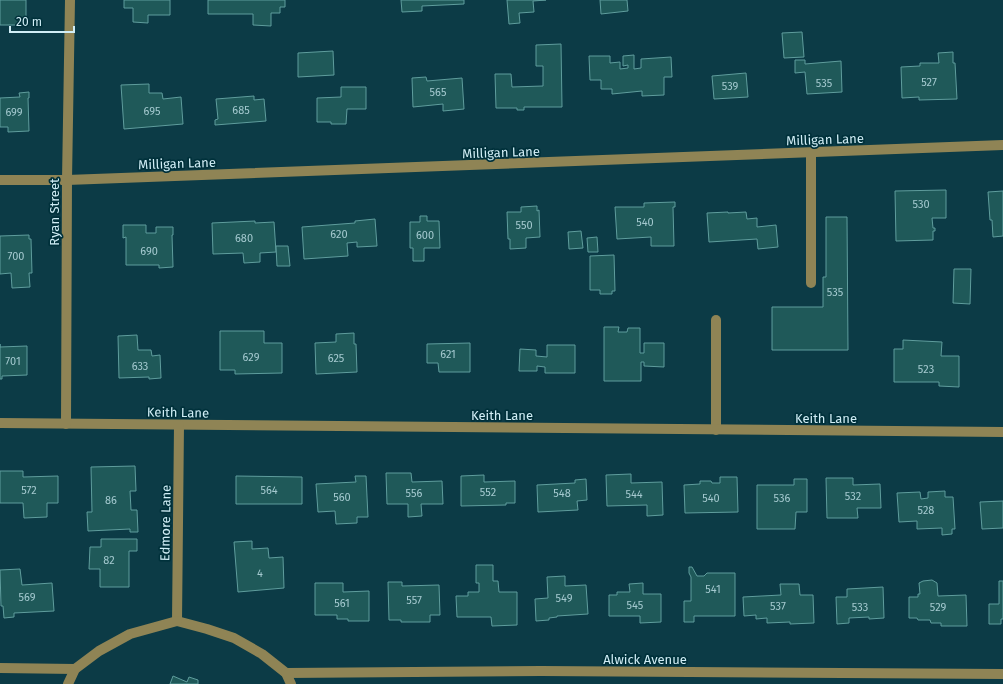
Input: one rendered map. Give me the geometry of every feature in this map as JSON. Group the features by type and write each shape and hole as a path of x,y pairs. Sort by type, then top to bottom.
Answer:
{"street":[{"name":"Ryan Street","path":"66,424 67,180 70,0"},
{"name":"Milligan Lane","path":"0,180 67,180 1003,145"},
{"path":"811,153 811,283"},
{"path":"716,320 716,430"},
{"name":"Keith Lane","path":"0,423 179,426 1003,432"},
{"name":"Edmore Lane","path":"177,621 179,426"},
{"path":"68,684 75,669 99,652 130,634 177,621 234,638 262,654 286,673 291,684"},
{"path":"0,668 75,669"},
{"name":"Alwick Avenue","path":"286,673 549,671 1003,674"}],"building":[{"path":"0,0 26,0 26,25 0,25"},
{"path":"124,0 170,0 170,15 148,15 148,23 133,22 133,8 124,8"},
{"path":"208,0 285,0 285,7 280,7 280,13 271,13 271,26 253,25 253,14 208,14"},
{"path":"401,0 464,0 464,4 422,6 422,11 402,12"},
{"path":"507,0 546,0 533,1 534,12 519,13 520,23 509,24"},
{"path":"600,0 627,0 628,11 601,14"},
{"path":"802,32 804,57 784,58 782,33"},
{"path":"561,44 562,107 524,107 524,110 517,110 517,108 496,108 495,74 511,74 512,87 543,86 543,66 536,66 536,45"},
{"path":"333,51 334,75 298,77 298,53"},
{"path":"953,52 957,99 919,100 919,97 902,98 901,67 920,66 920,63 939,63 938,53"},
{"path":"634,55 634,69 641,68 641,59 671,57 672,77 664,77 664,95 642,96 642,91 612,94 612,89 601,89 601,80 590,80 589,56 610,56 610,63 620,62 620,69 628,68 628,65 623,66 623,56"},
{"path":"795,60 805,60 805,64 841,61 842,92 807,94 805,72 795,73"},
{"path":"746,73 748,97 714,99 712,76"},
{"path":"426,77 427,81 462,78 464,109 443,111 443,104 413,107 412,78"},
{"path":"149,84 149,93 162,93 163,99 181,97 183,124 124,129 121,85"},
{"path":"341,87 366,87 366,109 347,109 346,124 317,122 317,98 341,97"},
{"path":"29,92 29,131 8,132 8,127 0,127 0,98 20,97 19,93"},
{"path":"254,96 254,100 264,99 266,121 215,125 215,120 218,119 216,99"},
{"path":"946,190 946,218 932,218 933,228 935,228 935,231 933,231 933,240 896,241 895,191"},
{"path":"1003,191 1003,236 993,237 988,192"},
{"path":"675,202 675,207 673,207 674,246 651,246 651,237 617,239 615,207 644,207 644,203"},
{"path":"537,206 537,211 539,210 540,237 526,238 526,248 510,249 507,212 521,212 521,207"},
{"path":"746,212 747,219 757,218 757,227 776,225 778,247 758,249 757,239 709,242 707,213"},
{"path":"420,216 427,216 427,221 439,221 440,248 424,248 424,261 413,261 413,248 410,248 410,222 420,222"},
{"path":"826,217 847,217 848,350 772,350 772,307 823,307 823,277 826,277"},
{"path":"375,219 377,246 357,247 357,242 347,243 348,256 304,259 302,227 355,223 355,221"},
{"path":"255,221 255,223 274,222 276,252 260,253 260,262 244,263 243,253 213,254 212,223"},
{"path":"123,225 146,225 146,233 156,233 156,227 173,227 173,267 159,268 159,265 126,265 126,237 123,238"},
{"path":"581,231 583,248 569,249 568,232"},
{"path":"29,235 29,239 31,239 32,273 29,273 30,287 12,288 11,273 0,274 0,236"},
{"path":"597,237 598,252 588,252 587,238"},
{"path":"276,246 288,246 290,266 277,266"},
{"path":"614,255 615,291 612,291 612,294 600,294 600,290 590,290 590,256"},
{"path":"954,269 971,269 970,304 953,303"},
{"path":"604,327 619,327 618,332 627,332 628,328 640,328 640,353 644,353 644,343 664,343 664,367 644,366 644,362 641,362 641,381 604,381"},
{"path":"220,331 264,331 264,343 282,343 282,373 235,374 235,370 220,370"},
{"path":"354,333 357,372 316,374 315,343 336,342 336,334"},
{"path":"137,335 138,350 151,350 152,356 160,355 161,378 119,378 118,336"},
{"path":"903,340 942,342 941,356 959,356 959,387 939,386 939,382 894,382 894,349 903,349"},
{"path":"470,343 470,372 439,372 438,363 427,363 427,344"},
{"path":"547,345 575,345 575,373 545,373 545,367 537,366 537,371 519,371 520,349 536,350 536,356 547,357"},
{"path":"27,346 27,375 2,376 2,379 0,379 0,347"},
{"path":"135,466 136,491 130,491 131,510 137,510 138,532 130,532 130,529 88,531 87,512 92,512 91,467"},
{"path":"0,471 23,471 23,477 58,476 58,503 47,503 47,517 24,518 23,503 0,503"},
{"path":"386,473 411,473 412,482 442,481 443,504 421,504 422,516 408,517 408,504 387,504"},
{"path":"631,474 631,483 662,482 663,515 647,516 647,505 607,506 606,475"},
{"path":"484,475 484,482 515,481 515,503 506,503 506,505 461,506 461,476"},
{"path":"236,476 302,477 302,504 236,504"},
{"path":"355,476 366,476 368,517 357,517 357,523 336,524 335,511 318,512 316,484 356,482"},
{"path":"720,477 737,477 738,512 685,513 684,485 700,484 700,481 720,483"},
{"path":"826,478 853,478 853,485 880,484 881,508 857,508 858,518 827,518"},
{"path":"586,479 587,500 577,501 578,510 538,512 537,485 575,483 575,480"},
{"path":"794,479 807,479 807,512 796,512 795,529 757,529 757,485 794,485"},
{"path":"945,491 945,497 953,497 955,529 952,529 952,534 942,535 942,528 917,529 917,521 899,522 897,493 920,492 921,499 928,498 928,492"},
{"path":"1003,501 1003,528 982,529 980,502"},
{"path":"101,539 137,539 137,551 129,551 129,587 100,587 100,569 89,569 90,547 101,547"},
{"path":"252,541 252,549 268,548 269,558 283,557 284,588 238,592 234,542"},
{"path":"476,565 493,565 493,581 498,581 499,592 517,592 517,625 492,626 491,617 457,617 456,596 468,596 468,592 479,592 479,583 476,583"},
{"path":"689,567 692,567 697,576 704,576 707,573 735,573 735,616 694,616 694,622 684,622 684,601 691,601 691,577"},
{"path":"20,569 22,585 52,583 54,611 14,613 14,617 4,618 3,606 1,606 0,570"},
{"path":"565,576 565,586 586,585 588,614 557,616 549,618 549,620 536,621 535,599 548,598 547,577"},
{"path":"932,580 937,583 938,596 966,595 967,626 941,626 941,623 931,623 930,620 909,618 909,597 918,597 918,594 920,594 919,583"},
{"path":"999,581 1003,581 1003,619 1001,619 1001,624 989,624 989,604 999,604"},
{"path":"388,582 402,582 402,586 439,585 440,615 430,615 430,622 401,622 401,620 389,620"},
{"path":"315,583 343,583 343,592 369,591 369,621 348,621 348,619 337,619 337,615 315,615"},
{"path":"643,583 643,594 661,594 661,622 640,623 640,616 609,616 609,595 617,595 617,592 630,592 629,584"},
{"path":"780,584 799,584 800,595 813,595 814,623 767,623 767,618 756,619 756,615 744,616 743,597 781,595"},
{"path":"883,587 884,618 849,618 849,623 837,624 836,597 847,597 847,589"},
{"path":"173,676 187,682 189,677 198,680 198,684 170,684"}]}
